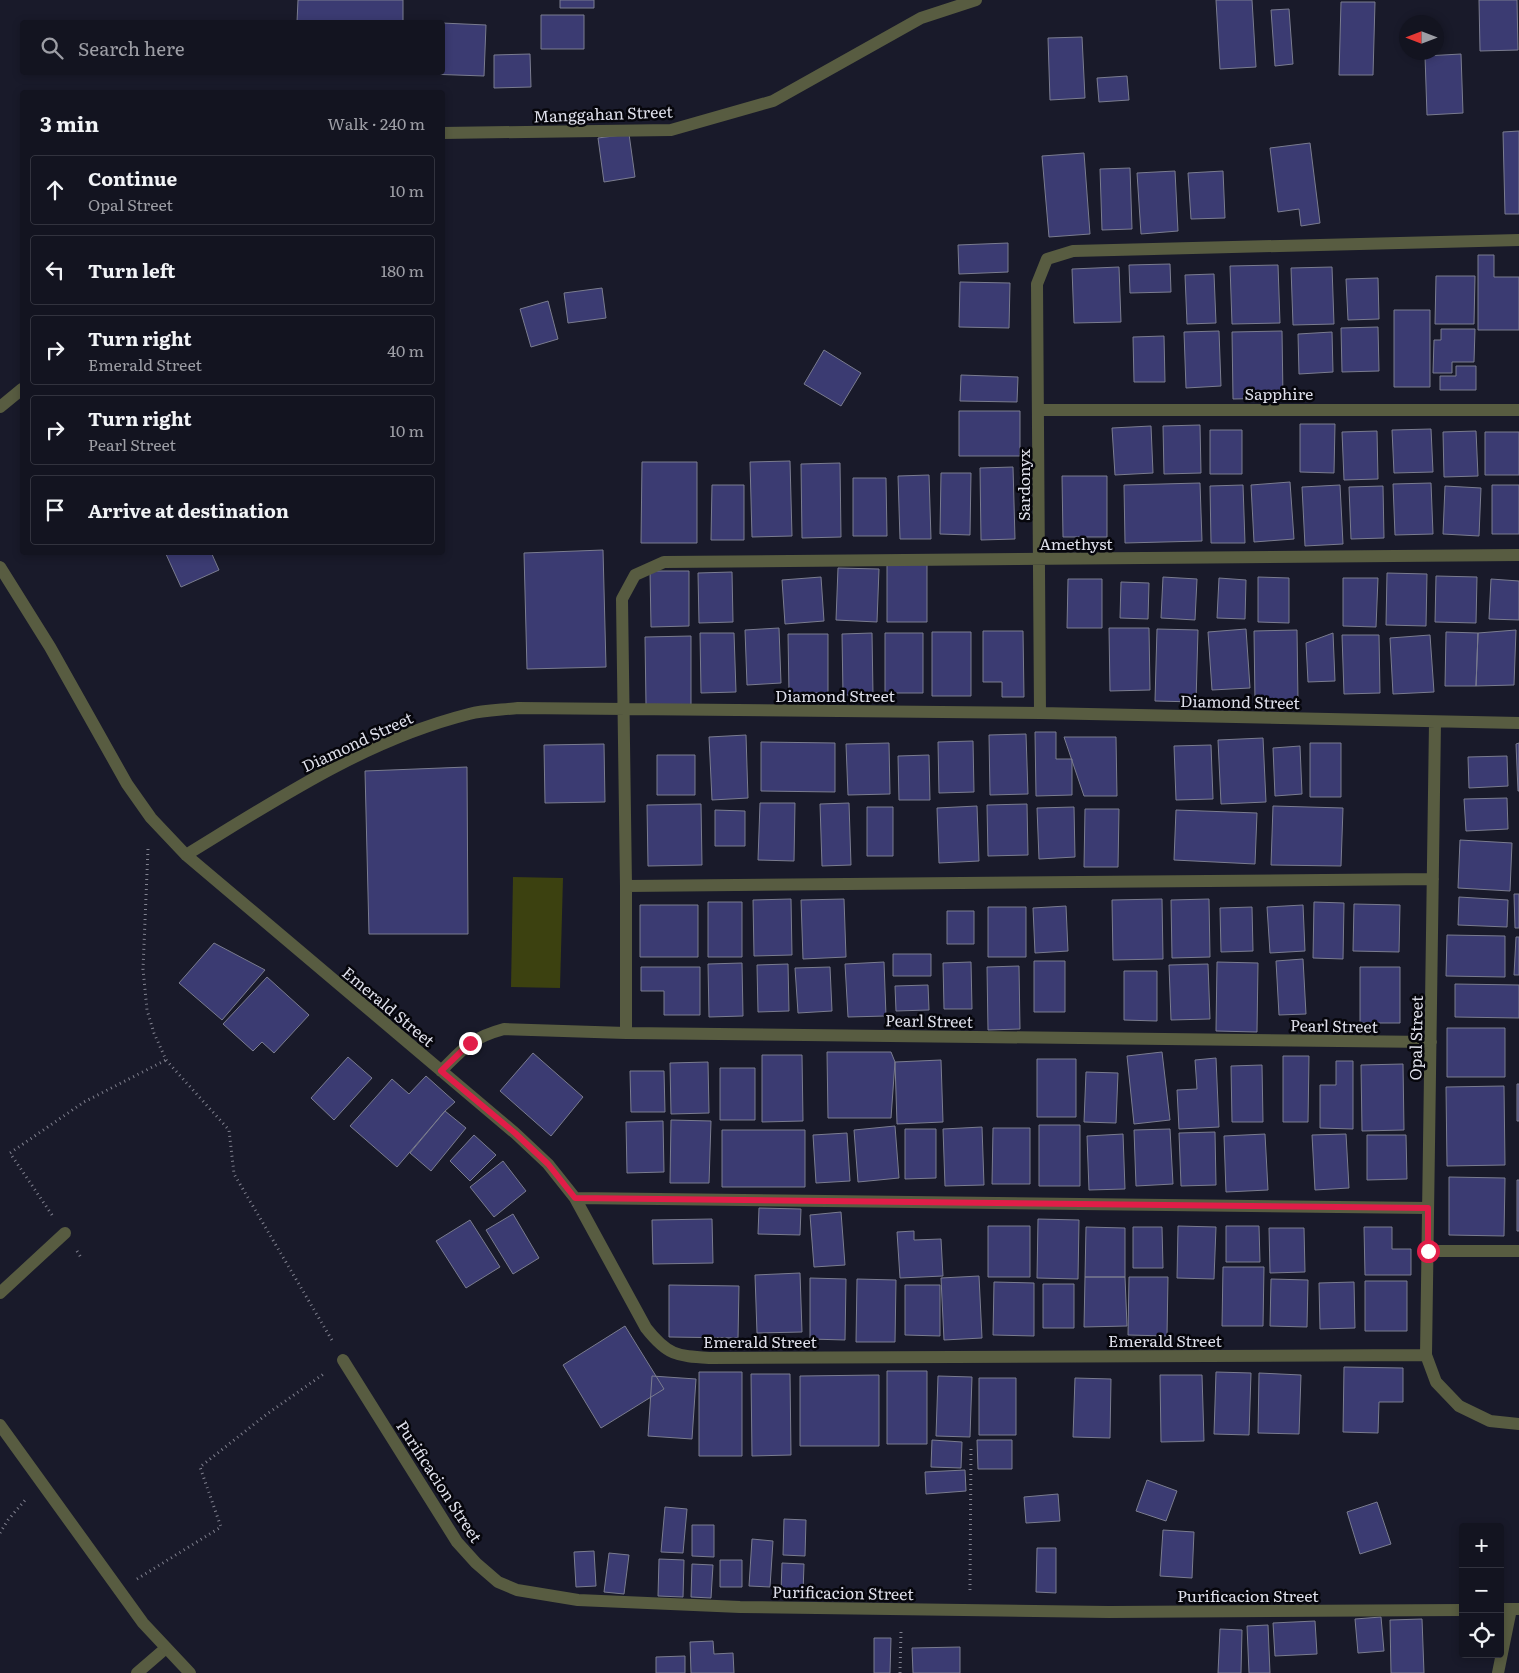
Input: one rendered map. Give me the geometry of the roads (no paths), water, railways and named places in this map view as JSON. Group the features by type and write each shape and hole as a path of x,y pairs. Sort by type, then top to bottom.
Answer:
{"street":[{"name":"Manggahan Street","path":"445,133 671,130 773,101 921,18 976,0"},
{"name":"Sardonyx","path":"1040,713 1037,284 1046,259 1073,251 1519,240"},
{"path":"0,407 20,391"},
{"name":"Sapphire","path":"1039,410 1519,410"},
{"name":"Amethyst","path":"623,710 622,600 635,575 664,562 1519,555"},
{"name":"Emerald Street","path":"0,567 50,647 127,784 151,818 186,855 515,1133 548,1164 575,1198 646,1328 659,1345 674,1353 711,1358 1426,1355"},
{"name":"Diamond Street","path":"186,855 326,770 398,736 470,713 518,708 1040,713 1519,723"},
{"path":"623,710 626,1033"},
{"name":"Opal Street","path":"1426,1355 1435,722"},
{"path":"626,886 1433,879"},
{"name":"Pearl Street","path":"441,1071 470,1043 485,1034 504,1029 626,1033 1431,1042"},
{"path":"575,1198 1428,1208"},
{"path":"0,1293 64,1233"},
{"path":"1428,1251 1519,1251"},
{"path":"1426,1355 1436,1382 1459,1406 1490,1421 1519,1424"},
{"name":"Purificacion Street","path":"343,1360 457,1542 476,1563 498,1582 518,1590 578,1600 740,1607 1109,1612 1459,1610"},
{"path":"0,1425 143,1623 190,1673"},
{"path":"1498,1673 1510,1609"},
{"path":"137,1673 166,1648"}]}
